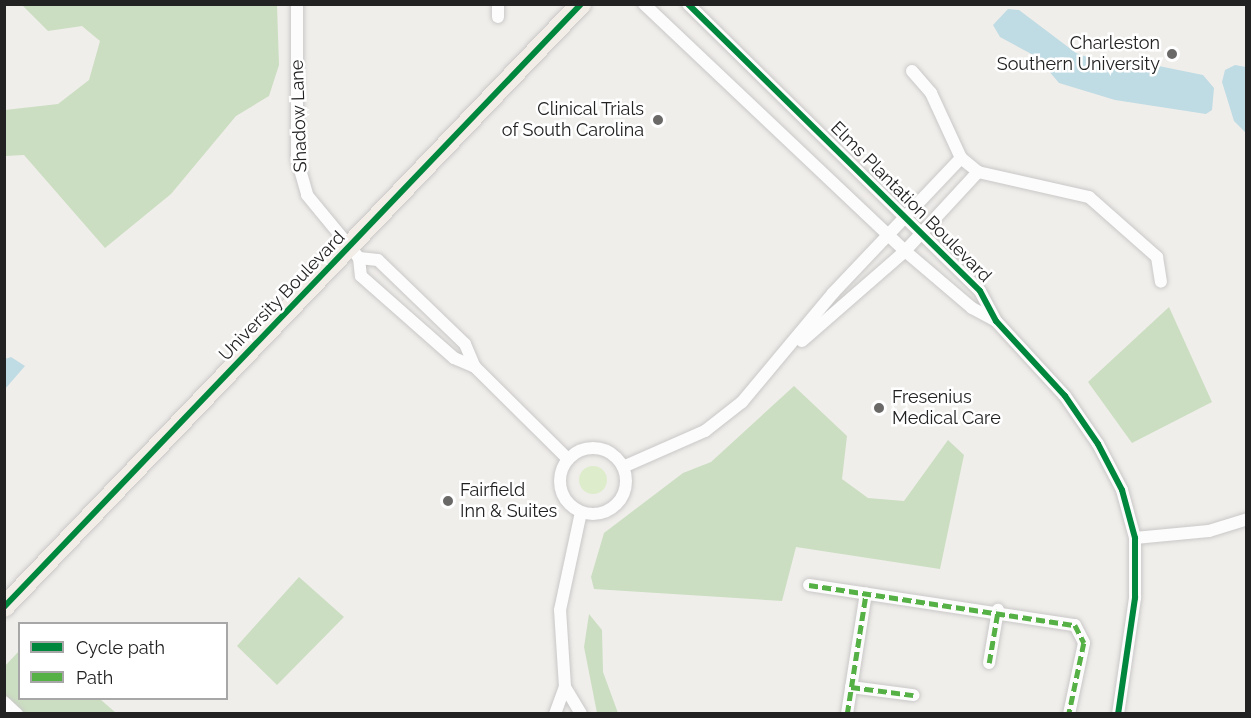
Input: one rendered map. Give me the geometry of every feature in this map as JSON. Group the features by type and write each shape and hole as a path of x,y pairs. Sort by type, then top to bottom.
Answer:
{"main road":[{"name":"University Boulevard","path":"4,607 354,253 581,4"}],"street":[{"name":"Shadow Lane","path":"297,4 298,174 307,195 354,253 362,276 454,358 475,367"},
{"name":"Elms Plantation Boulevard","path":"644,4 905,251 972,308 996,321"},
{"name":"Elms Plantation Boulevard","path":"688,4 908,215 981,291 996,321 1065,396 1098,444 1122,490 1135,538 1135,598 1118,714"},
{"path":"912,71 931,93 962,158 978,172 1089,197 1158,257 1161,282"},
{"path":"623,467 705,431 742,402 789,351 887,233 908,215 962,158"},
{"path":"789,351 905,251 978,172"},
{"path":"354,253 378,260 465,344 475,367 568,459"},
{"path":"596,448 615,456 623,467 626,484 618,502 601,513 581,512 561,489 568,459 596,448"},
{"path":"555,714 565,687 560,610 581,512"},
{"path":"1135,538 1209,531 1246,520"},
{"path":"809,585 1056,618 1081,632 1082,663 1069,714"},
{"path":"847,714 866,593"},
{"path":"989,663 998,610"},
{"path":"565,687 581,714"},
{"path":"851,687 913,695"},
{"path":"4,702 17,714"}],"green space":[{"path":"22,5 277,5 279,65 269,96 236,116 171,194 105,248 24,155 5,156 5,110 58,104 89,80 100,41 82,26 48,31"},
{"path":"1169,307 1212,402 1132,443 1088,382"},
{"path":"794,386 847,436 842,479 868,498 904,501 948,440 964,455 940,569 796,547 782,601 594,589 591,577 604,533 683,473 711,462"},
{"path":"593,466 603,470 607,480 603,490 593,494 583,490 579,480 583,470"},
{"path":"299,577 344,617 277,685 237,646"},
{"path":"589,614 602,630 603,672 618,713 597,713 584,647"},
{"path":"18,652 18,700 101,700 116,713 5,713 4,667"}],"water":[{"path":"1008,9 1019,10 1076,53 1104,63 1139,62 1203,75 1214,88 1212,110 1206,114 1115,100 1059,83 1037,57 1000,37 993,25"},
{"path":"1235,65 1246,67 1246,133 1234,121 1222,82 1225,70"},
{"path":"11,357 25,366 5,389 5,359"}],"marked path":[{"path":"809,585 1075,625 1084,643 1069,714"},
{"path":"847,714 866,593"},
{"path":"989,663 998,610"},
{"path":"851,687 913,695"}],"cycle path":[{"path":"4,607 581,4"},
{"path":"688,4 980,291 996,321 1065,396 1098,444 1122,490 1135,538 1135,598 1118,714"}],"place":[{"name":"Charleston Southern University","path":"1172,54"},
{"name":"Clinical Trials of South Carolina","path":"658,120"},
{"name":"Fresenius Medical Care","path":"879,408"},
{"name":"Fairfield Inn & Suites","path":"448,501"}]}
